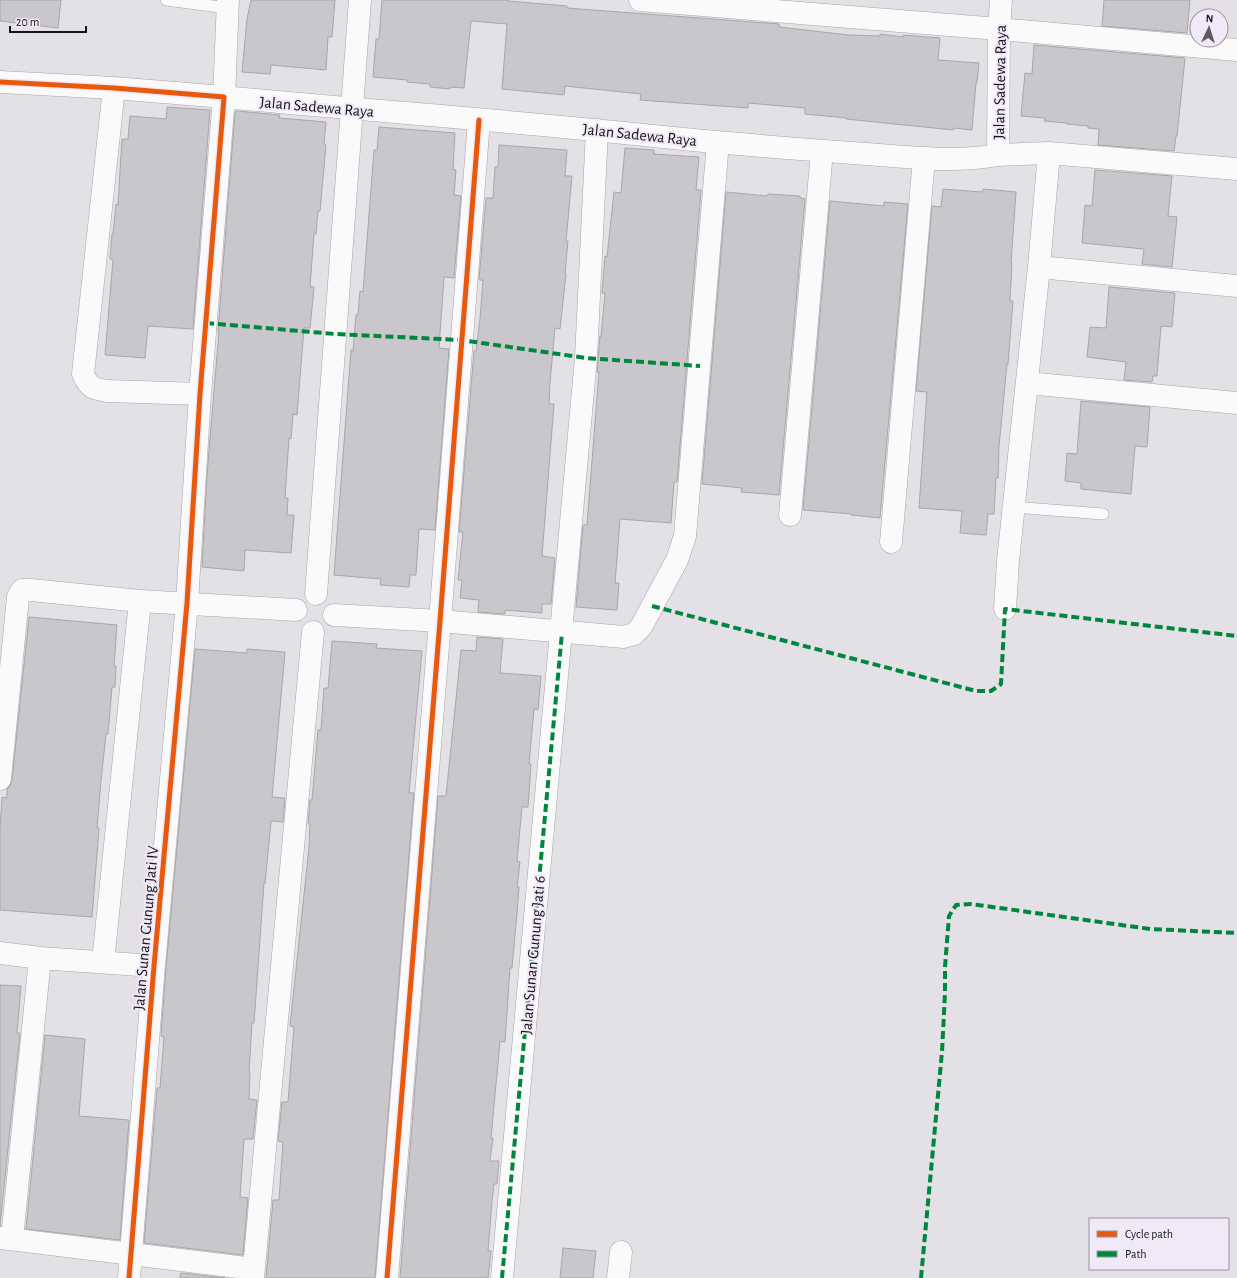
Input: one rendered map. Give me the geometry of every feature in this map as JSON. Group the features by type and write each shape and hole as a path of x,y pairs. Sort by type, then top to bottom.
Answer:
{"street":[{"path":"316,594 360,0"},
{"path":"640,0 1237,50"},
{"name":"Jalan Sadewa Raya","path":"0,82 114,88 224,97 822,151 924,158 981,158 998,155 999,29 1001,0"},
{"path":"224,97 228,4"},
{"path":"114,88 83,374 86,382 92,388 108,392 200,394"},
{"name":"Jalan Sunan Gunung Jati IV","path":"129,1278 154,966 188,603 200,394 224,97"},
{"path":"387,1278 479,120"},
{"name":"Jalan Sunan Gunung Jati 6","path":"502,1278 586,358 597,130"},
{"path":"334,615 440,621 562,633 624,637 634,634 641,627 682,547 686,529 718,142"},
{"path":"790,514 822,151"},
{"path":"998,155 1049,153 1237,169"},
{"path":"1005,609 1008,561 1039,267 1049,153"},
{"path":"891,542 924,158"},
{"path":"1039,267 1237,286"},
{"path":"1027,383 1237,403"},
{"path":"0,779 3,716 18,596 22,590 140,601 296,610"},
{"path":"316,594 324,596 329,601 333,608 334,615 332,622 327,628 321,632 313,632 306,630 300,625 296,618 296,610 298,603 303,598 316,594"},
{"path":"103,962 140,601"},
{"path":"40,958 6,1238 131,1254 253,1274 313,632"},
{"path":"0,953 40,958 154,966"},
{"path":"618,1278 621,1252"}],"lane":[{"path":"166,0 228,4"},
{"path":"1014,507 1103,514"}],"building":[{"path":"0,0 61,0 58,28 0,21"},
{"path":"251,0 335,0 332,37 328,37 326,70 271,65 270,74 242,72 247,19"},
{"path":"382,0 508,0 567,6 567,8 779,24 779,27 849,35 880,36 880,34 903,37 903,35 940,38 938,60 979,63 972,130 954,128 953,130 805,114 805,108 748,103 748,108 640,100 641,94 565,86 564,95 502,89 507,24 471,21 464,88 450,87 450,89 430,87 430,84 373,77 376,39 379,39"},
{"path":"1104,0 1190,0 1187,33 1102,26"},
{"path":"1034,45 1185,58 1177,136 1174,151 1098,145 1099,129 1088,128 1088,126 1044,121 1045,118 1021,116 1025,73 1032,74"},
{"path":"167,107 210,110 193,329 148,326 145,358 105,355 113,260 110,259 116,204 118,205 122,139 128,139 130,116 166,119"},
{"path":"235,112 280,115 279,118 326,122 324,144 326,145 320,211 318,211 316,234 314,234 310,287 314,287 310,328 304,328 297,415 293,414 291,439 289,438 285,498 288,498 287,515 294,515 291,553 245,550 244,571 202,567 207,475 218,331"},
{"path":"379,127 455,133 453,169 456,170 454,195 461,196 454,278 444,277 439,348 449,349 435,530 419,529 416,575 410,575 409,587 380,585 381,579 334,575 351,350 353,351 360,291 363,292 374,150 377,150"},
{"path":"499,145 567,150 565,176 572,176 566,241 568,241 566,274 560,329 555,328 550,383 549,404 554,404 542,556 555,558 551,604 542,604 542,613 505,610 505,614 478,612 479,600 460,598 462,580 458,580 463,532 459,532 474,351 476,351 483,280 479,280 486,198 493,198 495,167 498,167"},
{"path":"625,148 654,150 654,154 699,157 696,190 701,190 677,482 674,482 671,523 620,519 615,583 619,583 617,610 576,607 583,525 587,525 599,372 597,372 605,293 602,293 605,256 607,257 614,192 621,193"},
{"path":"1095,170 1172,176 1168,216 1177,217 1172,267 1142,264 1144,249 1082,243 1085,205 1092,206"},
{"path":"943,189 982,192 983,189 1016,192 1011,263 1010,301 1013,301 1008,364 999,446 998,478 996,478 994,514 988,514 986,535 960,533 962,511 919,508 927,392 916,391 932,206 941,207"},
{"path":"726,192 767,196 768,194 800,196 800,198 805,199 779,495 741,492 742,488 702,484"},
{"path":"830,201 884,206 884,202 908,204 880,518 803,510"},
{"path":"1109,287 1175,293 1172,327 1161,326 1157,376 1153,376 1152,382 1124,380 1126,362 1087,357 1090,327 1106,328"},
{"path":"1081,401 1150,407 1147,447 1135,446 1131,494 1081,489 1081,483 1065,481 1067,453 1077,454"},
{"path":"29,617 117,625 114,666 116,666 115,687 112,687 108,734 106,734 101,781 92,917 0,910 0,829 2,797 7,798 7,789 12,780"},
{"path":"477,637 503,639 500,673 541,676 538,710 534,709 529,764 531,764 528,807 522,807 517,861 520,862 517,887 519,887 512,968 510,968 505,1042 500,1041 491,1138 493,1138 490,1161 499,1161 497,1184 494,1184 492,1201 488,1251 491,1251 488,1278 400,1278 438,796 446,796 461,650 476,651"},
{"path":"332,641 377,644 376,648 422,651 409,793 414,793 375,1278 266,1278 273,1200 279,1200 283,1142 278,1141 282,1102 288,1102 294,1027 290,1026 309,848 310,824 308,824 310,800 312,800 318,730 321,730 324,688 328,688"},
{"path":"195,649 247,653 247,649 285,652 272,797 285,798 283,822 271,821 265,884 264,883 249,1073 249,1099 257,1100 253,1139 244,1139 240,1197 248,1198 243,1255 144,1243 157,1088 160,1088 164,1037 161,1036 166,967"},
{"path":"0,985 21,986 17,1033 20,1033 0,1226"},
{"path":"45,1035 85,1039 79,1116 129,1120 120,1240 26,1229"},
{"path":"563,1248 596,1251 593,1278 560,1278"},
{"path":"181,1273 225,1278 180,1278"}],"marked path":[{"path":"206,323 335,334 461,340 586,358 700,366"},
{"path":"652,606 976,691 991,691 1001,684 1005,609 1237,636"},
{"path":"502,1278 562,633"},
{"path":"921,1278 942,1052 945,967 949,916 956,905 971,904 1150,929 1237,933"}],"cycle path":[{"path":"0,82 114,88 224,97 200,394 187,603 154,966 129,1278"},
{"path":"387,1278 479,120"}]}
